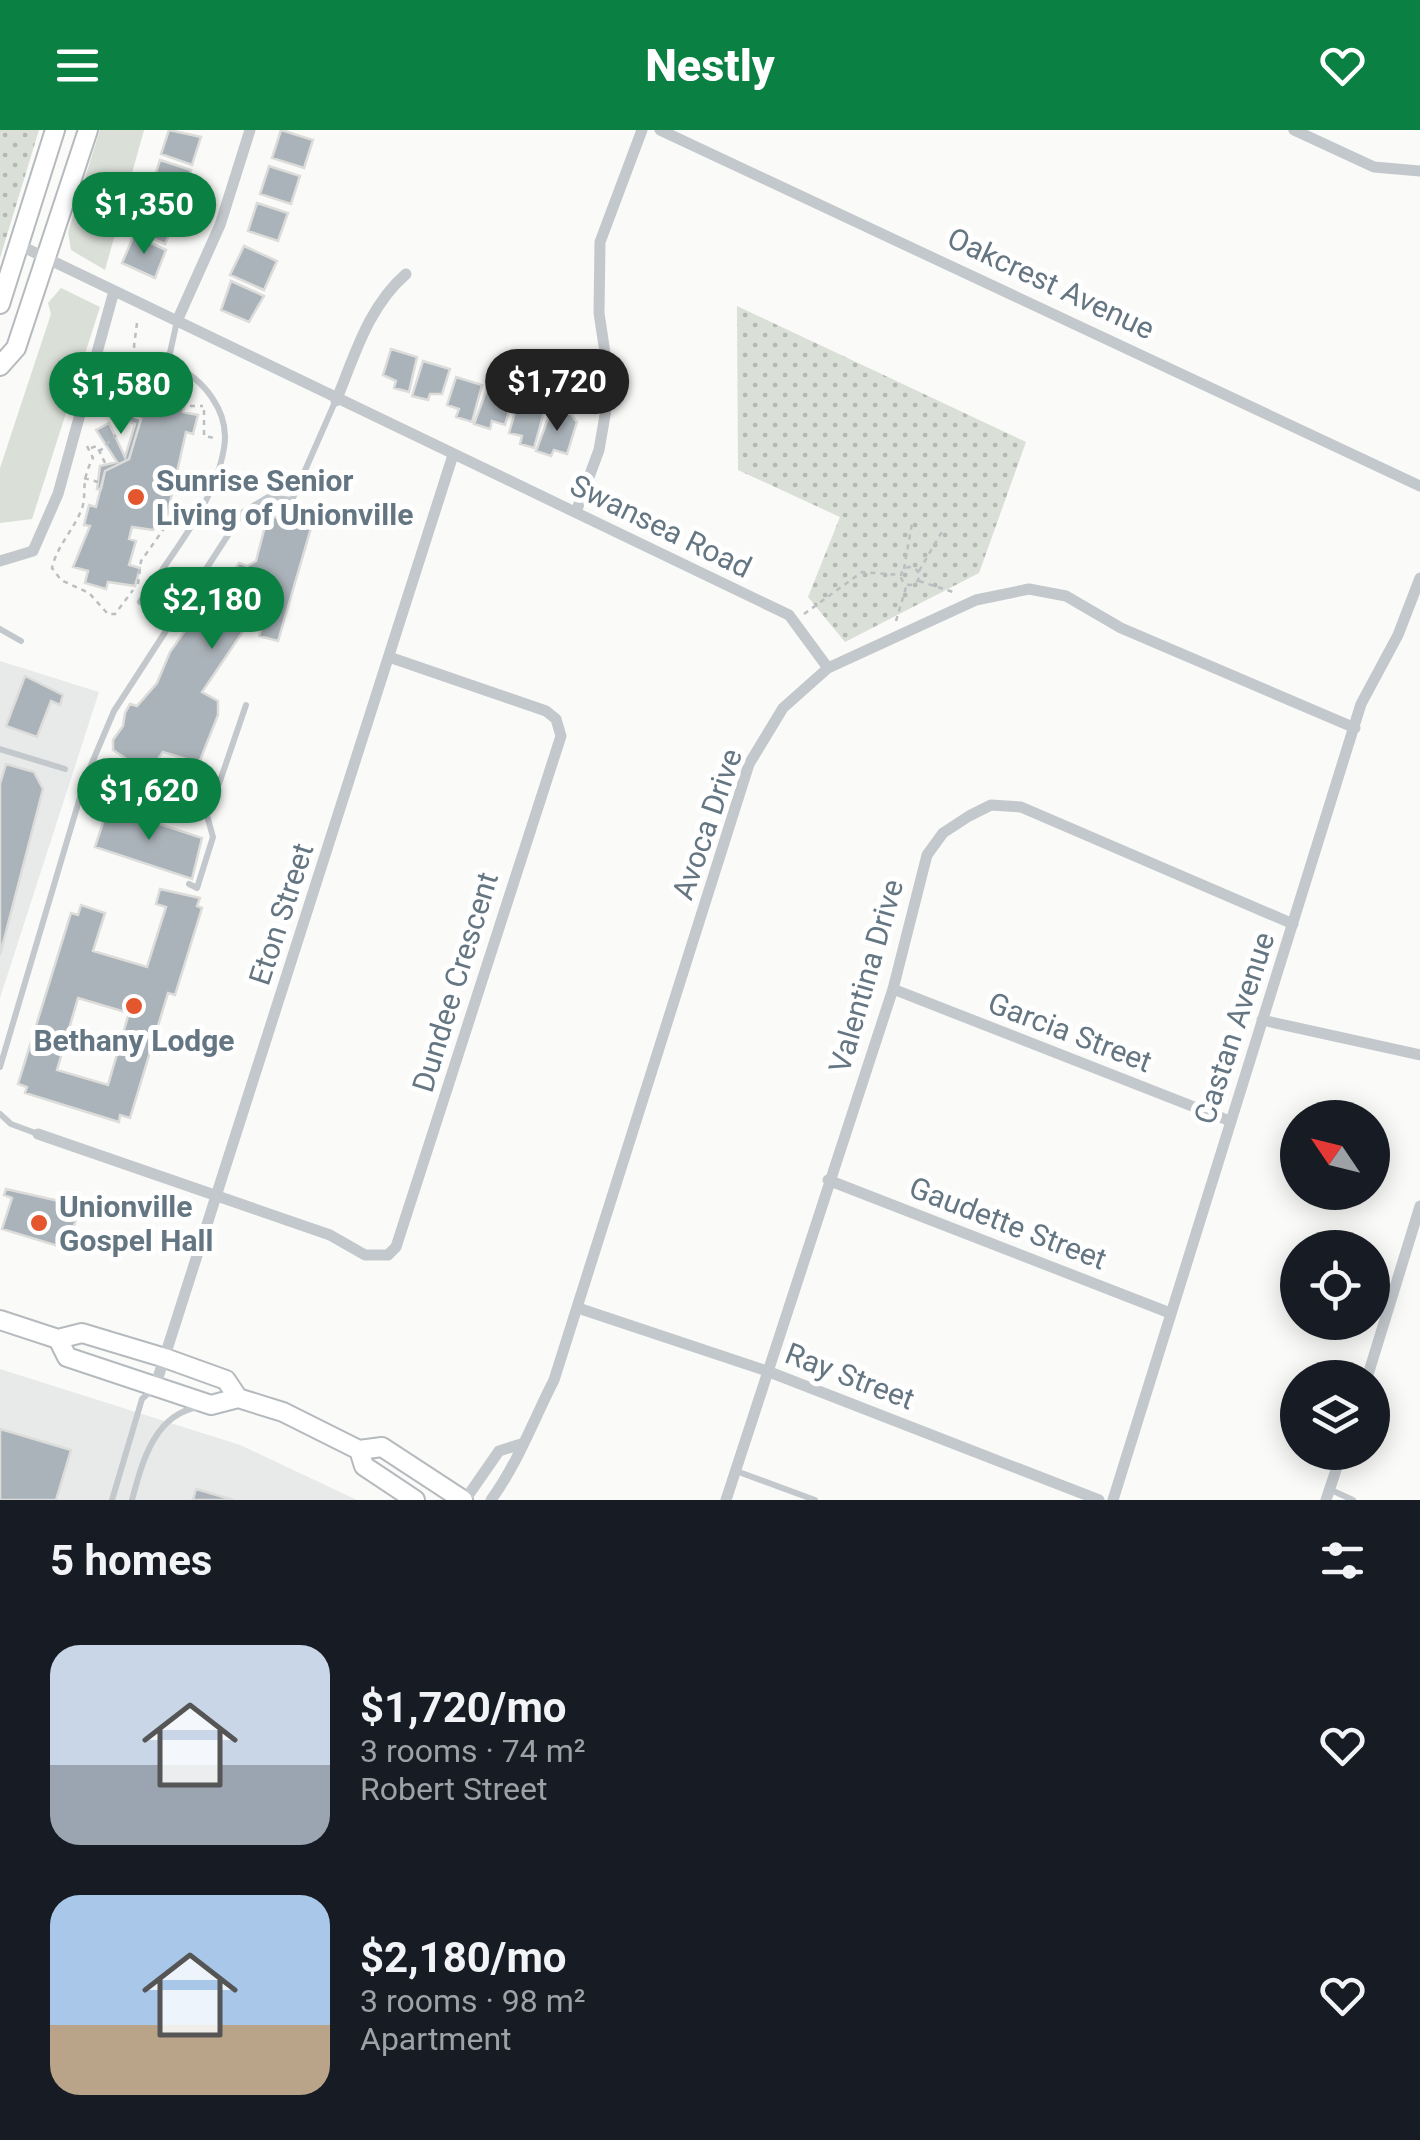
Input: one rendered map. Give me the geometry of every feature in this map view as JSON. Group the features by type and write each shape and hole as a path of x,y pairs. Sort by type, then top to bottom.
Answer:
{"main road":[{"path":"0,304 55,130"},
{"path":"0,366 16,348 88,130"},
{"path":"0,1320 58,1339 82,1334 164,1358 226,1380 238,1398"},
{"path":"58,1339 68,1357 154,1387 211,1406 238,1398 283,1412 359,1450 382,1447 464,1500"},
{"path":"359,1450 364,1466 415,1500"}],"street":[{"path":"177,320 220,225 250,130"},
{"path":"576,512 599,450 610,386 598,313 600,242 642,130"},
{"name":"Oakcrest Avenue","path":"660,130 1420,486"},
{"path":"1294,130 1374,167 1420,171"},
{"name":"Swansea Road","path":"18,246 796,621 828,668"},
{"path":"336,400 372,313 384,293 406,274"},
{"path":"0,560 33,551 58,494 114,291"},
{"name":"Eton Street","path":"154,1387 219,1196 452,455"},
{"name":"Castan Avenue","path":"1113,1500 1361,704 1398,635 1420,578"},
{"name":"Avoca Drive","path":"491,1500 516,1466 522,1444 554,1380 750,764 783,708 828,668 976,600 1029,589 1066,596 1121,628 1355,728"},
{"name":"Dundee Crescent","path":"219,1196 330,1235 365,1256 388,1255 396,1247 561,736 556,719 546,710 389,658"},
{"name":"Valentina Drive","path":"726,1500 892,990 927,855 942,833 991,804 1021,806 1293,924"},
{"name":"Garcia Street","path":"892,990 1230,1121"},
{"path":"1262,1020 1420,1055"},
{"path":"38,1134 219,1196"},
{"name":"Gaudette Street","path":"828,1180 1170,1313"},
{"path":"1373,1360 1420,1206"},
{"name":"Ray Street","path":"578,1308 768,1371 1099,1500"},
{"name":"Avoca Drive","path":"464,1500 499,1451 522,1444"},
{"path":"1328,1495 1336,1470"}],"lane":[{"path":"168,362 177,320"},
{"path":"121,424 117,397 142,362 168,362 194,378 214,398 226,444 216,478 194,519 140,602"},
{"path":"86,394 117,397"},
{"path":"0,1067 86,777 114,711 243,512 268,497 292,500 336,400"},
{"path":"0,629 20,640"},
{"path":"189,884 197,888 212,837 206,812 246,705"},
{"path":"0,749 65,769"},
{"path":"137,796 176,767 220,781"},
{"path":"86,777 197,816 206,812"},
{"path":"0,1114 11,1124 38,1134"},
{"path":"112,1500 142,1399 154,1387"},
{"path":"132,1500 147,1447 186,1409 211,1406"},
{"path":"735,1471 815,1500"},
{"path":"1328,1495 1353,1500"}],"path":[{"path":"137,324 134,346 148,380 180,394 186,385 204,406 204,436 216,438"},
{"path":"156,393 168,362"},
{"path":"132,388 148,380"},
{"path":"190,406 204,406"},
{"path":"98,452 121,424"},
{"path":"74,435 90,448 93,458 82,478 84,506 56,550 52,568 61,580 89,594 108,614 115,614 135,588 142,576 141,561 168,523 186,514"},
{"path":"90,448 97,446 106,463"},
{"path":"82,478 98,482"},
{"path":"900,575 912,522"},
{"path":"919,581 919,571 943,530"},
{"path":"904,569 919,571"},
{"path":"796,621 862,572 900,575 907,584"},
{"path":"907,584 919,581 976,600"},
{"path":"891,641 907,584"}],"shaded area":[{"path":"0,130 39,130 0,258"},
{"path":"100,130 144,130 105,270 71,250 68,232"},
{"path":"61,288 100,307 32,519 0,523 0,468 51,314 48,303"},
{"path":"737,306 1026,442 979,573 845,642 808,597 840,517 738,470"},
{"path":"0,661 99,692 0,998"},
{"path":"0,1369 240,1445 357,1500 0,1500"}],"building":[{"path":"169,130 201,137 192,165 161,154"},
{"path":"281,130 313,140 304,168 272,158"},
{"path":"160,160 191,170 182,198 151,188"},
{"path":"269,166 300,176 291,204 260,194"},
{"path":"144,201 178,217 165,244 132,229 137,217 143,220 144,216 139,214"},
{"path":"257,203 288,213 278,241 248,231"},
{"path":"134,235 166,250 155,278 122,263"},
{"path":"244,246 277,261 264,290 230,275"},
{"path":"231,281 264,296 249,322 221,310"},
{"path":"391,349 417,357 409,392 394,388 396,381 383,375"},
{"path":"423,361 450,369 442,394 430,394 428,400 412,396"},
{"path":"456,377 482,385 472,422 456,417 459,409 447,405"},
{"path":"489,383 515,391 505,425 492,421 490,429 474,424"},
{"path":"142,391 156,397 154,403 138,399 135,417 141,419 129,459 105,471 101,489 97,489 100,466 117,462 96,430 109,423 125,457 135,424 129,422 131,405 134,395"},
{"name":"Sunrise Senior Living of Unionville","path":"157,392 186,400 183,412 198,415 193,434 186,432 167,516 153,530 132,527 129,539 136,541 129,565 140,568 135,586 108,582 106,589 85,583 88,571 73,567 90,526 84,525 89,505 96,507 105,471 129,459 141,419 135,417 138,399 154,403"},
{"path":"517,405 544,412 534,448 520,444 522,436 509,433"},
{"path":"550,413 571,414 577,422 567,454 554,450 551,456 536,451"},
{"path":"268,515 311,528 278,641 259,636 261,630 248,624 202,692 218,701 218,715 199,763 163,752 148,772 122,770 125,758 113,750 113,740 123,726 130,704 137,706 157,683 170,652 226,572 231,575 239,563 247,566 256,561"},
{"path":"25,676 63,695 60,705 51,701 37,737 6,726"},
{"path":"6,764 34,772 43,789 0,955 0,784"},
{"path":"143,770 148,772 129,813 122,811"},
{"path":"108,807 202,838 192,879 95,847"},
{"name":"Bethany Lodge","path":"160,889 200,898 197,906 202,908 175,995 168,993 130,1118 120,1115 119,1122 25,1093 27,1087 18,1084 71,913 78,915 81,905 105,913 93,951 147,967 166,907 156,904","holes":["78,998 129,1013 108,1085 57,1070"]},
{"name":"Unionville Gospel Hall","path":"6,1189 72,1204 69,1214 77,1216 70,1239 61,1237 58,1246 2,1229 12,1198 4,1195"},
{"path":"0,1429 71,1450 56,1500 0,1500"},
{"path":"196,1489 230,1499 233,1500 193,1500"}],"place":[{"name":"Sunrise Senior Living of Unionville","path":"136,497"},
{"name":"Bethany Lodge","path":"134,1006"},
{"name":"Unionville Gospel Hall","path":"39,1223"}]}
